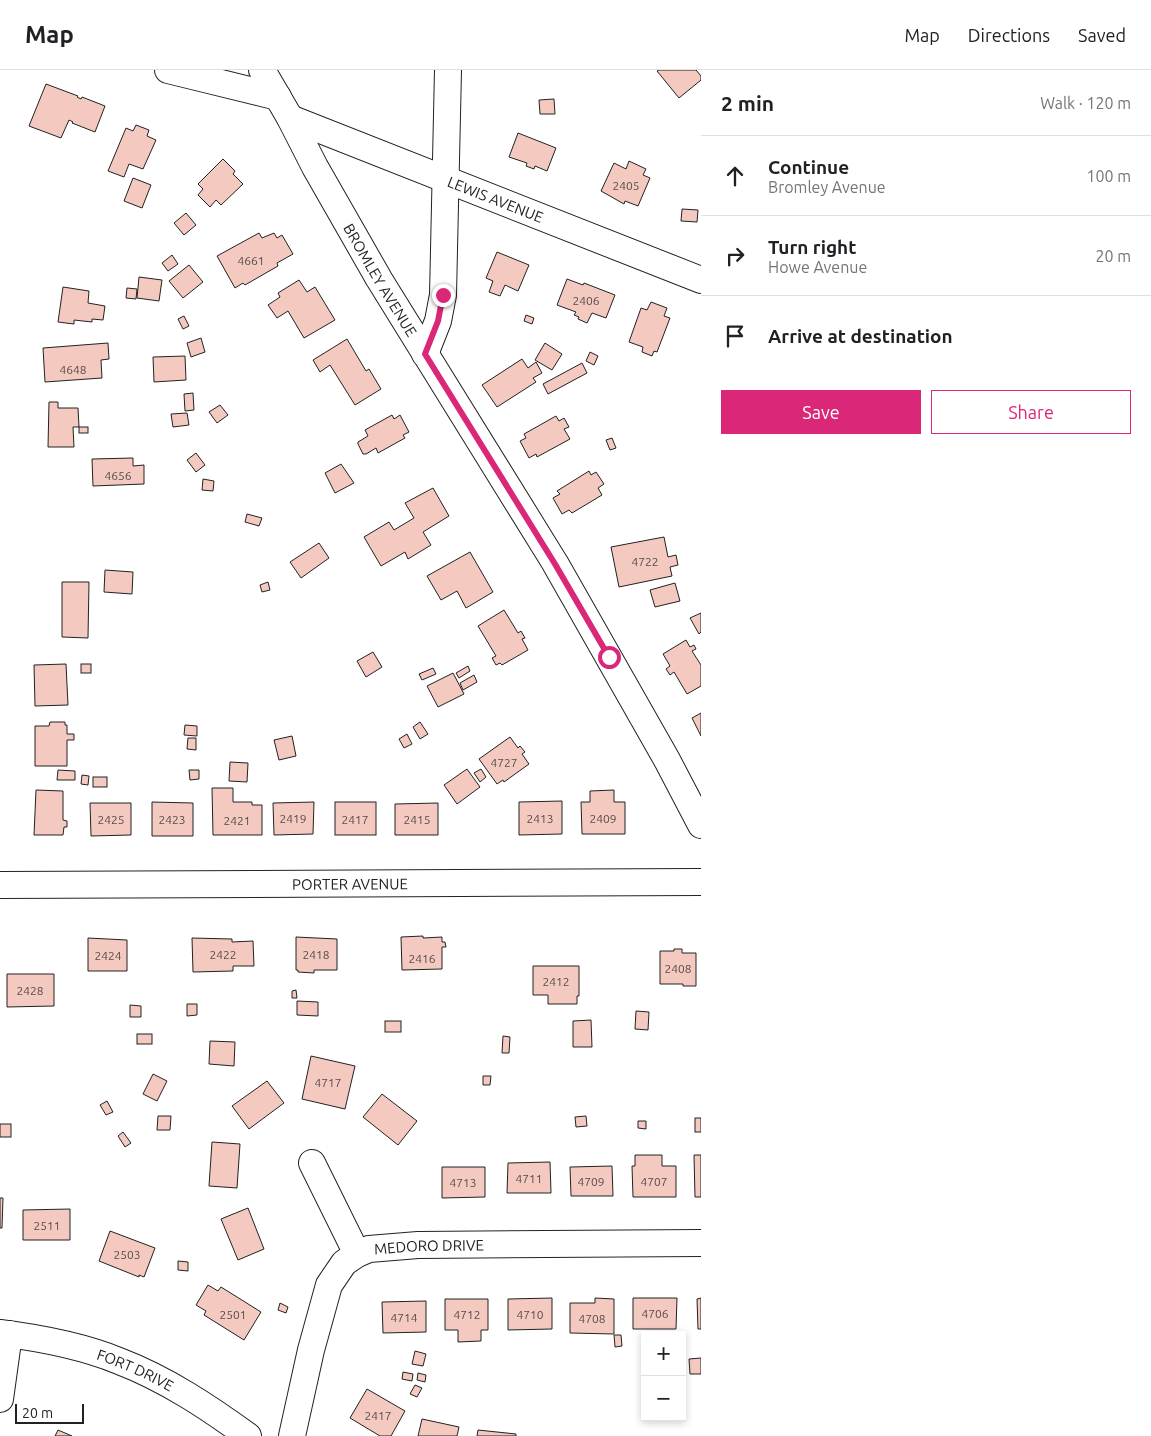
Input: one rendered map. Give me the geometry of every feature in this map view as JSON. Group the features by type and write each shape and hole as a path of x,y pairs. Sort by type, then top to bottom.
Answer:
{"street":[{"name":"LEWIS AVENUE","path":"168,70 284,107 446,178 701,280"},
{"name":"BROMLEY AVENUE","path":"262,70 379,279 555,564 667,760 701,825"},
{"path":"425,354 442,307 445,259 448,70"},
{"name":"PORTER AVENUE","path":"0,885 701,882"},
{"path":"312,1163 357,1254"},
{"name":"MEDORO DRIVE","path":"292,1436 311,1350 329,1285 344,1262 357,1254 369,1249 418,1245 701,1243"},
{"name":"FORT DRIVE","path":"0,1399 4,1333 82,1348 119,1360 146,1372 208,1407 248,1436"}],"building":[{"path":"696,70 701,76 701,80 679,98 657,71"},
{"path":"46,84 78,96 81,99 82,97 105,106 95,132 69,120 61,138 29,126"},
{"path":"554,99 555,114 540,114 539,100"},
{"path":"136,125 149,130 147,136 156,140 143,169 129,164 124,177 108,171 126,128 133,131"},
{"path":"518,133 556,148 547,171 535,166 534,169 526,166 527,163 509,157"},
{"path":"223,159 235,171 233,174 243,184 221,205 216,200 210,207 198,195 203,189 198,184"},
{"path":"629,161 646,169 643,175 650,178 638,206 625,201 624,204 601,191 614,163 626,169"},
{"path":"133,178 151,185 142,208 124,201"},
{"path":"682,209 698,210 697,222 681,221"},
{"path":"186,213 196,225 184,235 174,223"},
{"path":"259,233 262,238 274,233 277,238 282,235 293,254 277,263 278,266 245,285 243,283 235,288 217,256"},
{"path":"497,252 529,265 518,291 505,285 500,296 489,292 493,281 486,278"},
{"path":"172,255 178,264 168,271 162,263"},
{"path":"189,265 203,282 183,298 169,281"},
{"path":"139,277 162,280 159,301 137,298"},
{"path":"567,279 583,285 584,283 615,295 606,318 592,313 587,323 574,315 576,312 557,305"},
{"path":"299,280 307,292 315,287 335,320 304,338 288,311 277,318 268,305 280,297 278,293"},
{"path":"63,287 89,291 88,303 105,306 103,320 92,319 92,322 74,320 74,324 58,322"},
{"path":"127,288 137,289 136,299 126,298"},
{"path":"651,302 667,308 664,316 670,318 657,352 654,351 652,356 642,352 643,347 629,342 641,308 647,310"},
{"path":"526,315 534,318 532,324 524,321"},
{"path":"184,316 189,326 183,329 178,319"},
{"path":"201,338 205,352 191,357 187,343"},
{"path":"347,339 366,371 369,369 381,389 355,405 330,365 320,372 313,360"},
{"path":"108,343 109,359 101,360 102,378 45,382 43,348"},
{"path":"545,343 562,354 552,370 535,360"},
{"path":"590,352 598,356 594,365 586,361"},
{"path":"185,356 186,380 154,382 153,357"},
{"path":"522,359 528,368 536,362 542,373 533,378 536,382 497,407 482,385"},
{"path":"582,363 587,373 548,394 543,384"},
{"path":"193,393 194,410 185,411 184,394"},
{"path":"49,402 58,402 58,408 78,408 79,427 73,427 74,447 48,447"},
{"path":"220,405 228,415 217,423 209,412"},
{"path":"187,413 189,425 173,427 171,414"},
{"path":"392,415 394,419 400,415 409,432 403,435 405,438 378,453 376,448 363,454 358,442 368,436 365,430"},
{"path":"556,416 559,421 564,418 569,427 564,429 570,439 537,457 536,454 529,458 520,441 526,438 524,434"},
{"path":"79,427 88,427 88,433 79,433"},
{"path":"612,438 616,448 610,450 606,440"},
{"path":"196,453 205,465 196,472 187,460"},
{"path":"133,458 133,466 144,465 144,484 93,486 92,459"},
{"path":"341,464 354,483 335,493 325,473"},
{"path":"589,471 591,475 596,472 604,484 598,488 602,495 572,513 569,510 562,514 553,498 560,494 557,491"},
{"path":"203,479 214,481 213,491 202,490"},
{"path":"433,488 449,516 423,532 431,545 408,559 405,552 381,566 364,537 389,522 394,530 414,518 405,503"},
{"path":"247,514 262,518 259,526 245,522"},
{"path":"664,537 668,557 676,555 678,565 670,567 672,576 619,587 611,547"},
{"path":"319,543 329,558 301,578 290,562"},
{"path":"470,552 493,592 466,608 457,591 441,600 427,576"},
{"path":"105,570 133,572 132,594 104,592"},
{"path":"62,582 89,582 88,638 62,637"},
{"path":"268,582 270,590 262,592 260,585"},
{"path":"675,583 680,601 655,607 650,590"},
{"path":"504,610 518,633 521,631 525,638 522,639 528,650 502,665 500,663 496,665 492,658 496,656 478,626"},
{"path":"701,613 701,632 699,634 690,618"},
{"path":"686,640 690,647 694,645 696,649 692,651 701,665 701,686 687,694 674,672 670,675 666,669 670,666 663,654"},
{"path":"373,652 382,667 366,677 357,661"},
{"path":"66,664 68,705 35,706 34,665"},
{"path":"81,664 91,664 91,673 81,673"},
{"path":"468,666 470,671 459,678 456,673"},
{"path":"433,668 436,674 422,680 419,674"},
{"path":"453,673 464,694 438,707 427,686"},
{"path":"474,675 477,682 463,690 460,683"},
{"path":"701,713 701,736 692,718"},
{"path":"50,722 65,722 67,734 74,734 74,740 67,740 67,766 35,766 35,726 49,726"},
{"path":"420,722 428,734 420,739 413,727"},
{"path":"185,725 197,726 197,736 184,735"},
{"path":"407,734 412,744 404,748 399,739"},
{"path":"292,736 296,756 279,760 274,740"},
{"path":"510,737 518,748 520,746 525,752 522,754 529,764 504,782 503,780 497,784 479,759"},
{"path":"188,738 196,738 196,750 187,749"},
{"path":"230,762 248,763 247,782 229,781"},
{"path":"467,769 480,787 457,804 444,785"},
{"path":"481,769 486,777 480,782 474,773"},
{"path":"58,770 75,771 75,780 57,780"},
{"path":"189,770 199,770 199,779 190,780"},
{"path":"82,775 89,776 88,785 81,784"},
{"path":"93,777 107,777 107,787 93,787"},
{"path":"212,788 233,788 233,802 252,802 252,805 262,805 262,835 213,835"},
{"path":"36,790 63,791 63,820 67,821 67,827 64,827 63,835 34,835"},
{"path":"614,790 614,802 625,802 625,834 582,834 581,802 590,802 590,791"},
{"path":"562,801 562,834 519,835 519,802"},
{"path":"152,802 193,803 193,836 152,836"},
{"path":"314,802 313,834 274,835 273,803"},
{"path":"335,802 376,802 376,835 335,835"},
{"path":"90,803 131,803 131,835 91,836"},
{"path":"438,803 438,835 395,835 395,804"},
{"path":"423,936 423,938 442,937 442,942 445,942 446,947 442,947 442,969 402,970 401,937"},
{"path":"296,937 337,939 337,970 314,970 314,973 298,972 296,970"},
{"path":"88,938 127,940 127,971 88,971"},
{"path":"192,938 232,939 232,942 253,941 254,966 233,966 233,971 193,972"},
{"path":"674,949 682,949 682,953 696,953 696,986 660,984 660,951 674,951"},
{"path":"533,966 579,966 579,996 577,996 577,1004 548,1004 548,995 533,995"},
{"path":"7,974 54,974 54,1006 7,1007"},
{"path":"296,990 297,998 292,998 292,991"},
{"path":"297,1001 318,1002 318,1016 297,1015"},
{"path":"187,1004 197,1004 197,1015 187,1016"},
{"path":"130,1005 141,1006 141,1017 130,1017"},
{"path":"636,1011 649,1012 648,1030 635,1029"},
{"path":"591,1020 592,1047 573,1047 573,1021"},
{"path":"385,1021 401,1021 401,1032 385,1032"},
{"path":"137,1034 152,1034 152,1044 137,1044"},
{"path":"503,1036 510,1037 509,1053 502,1053"},
{"path":"210,1041 235,1042 234,1066 209,1064"},
{"path":"311,1056 355,1066 345,1109 302,1099"},
{"path":"153,1074 167,1081 157,1101 143,1094"},
{"path":"483,1076 491,1076 490,1085 483,1085"},
{"path":"267,1081 284,1103 249,1129 232,1106"},
{"path":"382,1094 417,1121 398,1145 363,1117"},
{"path":"107,1101 113,1112 106,1115 100,1105"},
{"path":"158,1116 171,1116 170,1130 157,1130"},
{"path":"586,1116 587,1126 576,1127 575,1117"},
{"path":"695,1118 701,1118 701,1132 695,1132"},
{"path":"638,1121 646,1121 646,1129 638,1128"},
{"path":"0,1124 11,1124 11,1137 0,1137"},
{"path":"123,1132 131,1143 125,1147 118,1136"},
{"path":"212,1142 240,1144 237,1188 209,1186"},
{"path":"635,1155 662,1155 662,1166 676,1166 676,1197 633,1197 632,1166 635,1166"},
{"path":"694,1155 701,1155 701,1197 695,1197"},
{"path":"550,1162 551,1193 507,1193 508,1163"},
{"path":"612,1166 613,1196 571,1196 570,1167"},
{"path":"442,1167 485,1167 485,1197 442,1198"},
{"path":"0,1198 3,1198 2,1228 0,1228"},
{"path":"248,1208 264,1249 238,1260 221,1219"},
{"path":"70,1209 70,1240 23,1240 23,1210"},
{"path":"110,1231 155,1248 144,1277 139,1275 139,1277 99,1261"},
{"path":"178,1261 188,1262 188,1271 178,1270"},
{"path":"208,1285 218,1291 221,1287 261,1312 244,1340 204,1315 206,1311 196,1305"},
{"path":"552,1298 552,1329 508,1330 508,1299"},
{"path":"595,1298 614,1299 614,1334 570,1333 570,1303 595,1303"},
{"path":"633,1298 677,1298 676,1329 633,1329"},
{"path":"701,1298 701,1329 698,1329 697,1299"},
{"path":"445,1299 488,1299 488,1330 481,1330 481,1341 458,1342 458,1330 445,1330"},
{"path":"426,1301 426,1332 383,1333 382,1302"},
{"path":"280,1303 288,1307 286,1313 278,1310"},
{"path":"614,1335 621,1335 622,1346 615,1347"},
{"path":"415,1351 426,1354 423,1366 412,1364"},
{"path":"701,1358 701,1374 690,1374 689,1359"},
{"path":"403,1372 413,1374 412,1381 402,1379"},
{"path":"418,1373 426,1375 425,1382 417,1380"},
{"path":"415,1385 422,1388 417,1397 410,1394"},
{"path":"367,1389 405,1411 391,1436 380,1436 350,1418"},
{"path":"422,1419 459,1427 457,1436 418,1436"},
{"path":"58,1430 72,1436 55,1436"},
{"path":"478,1430 516,1434 516,1436 477,1436"}],"route":[{"path":"443,295 438,321 425,354 555,564 609,657"}]}
